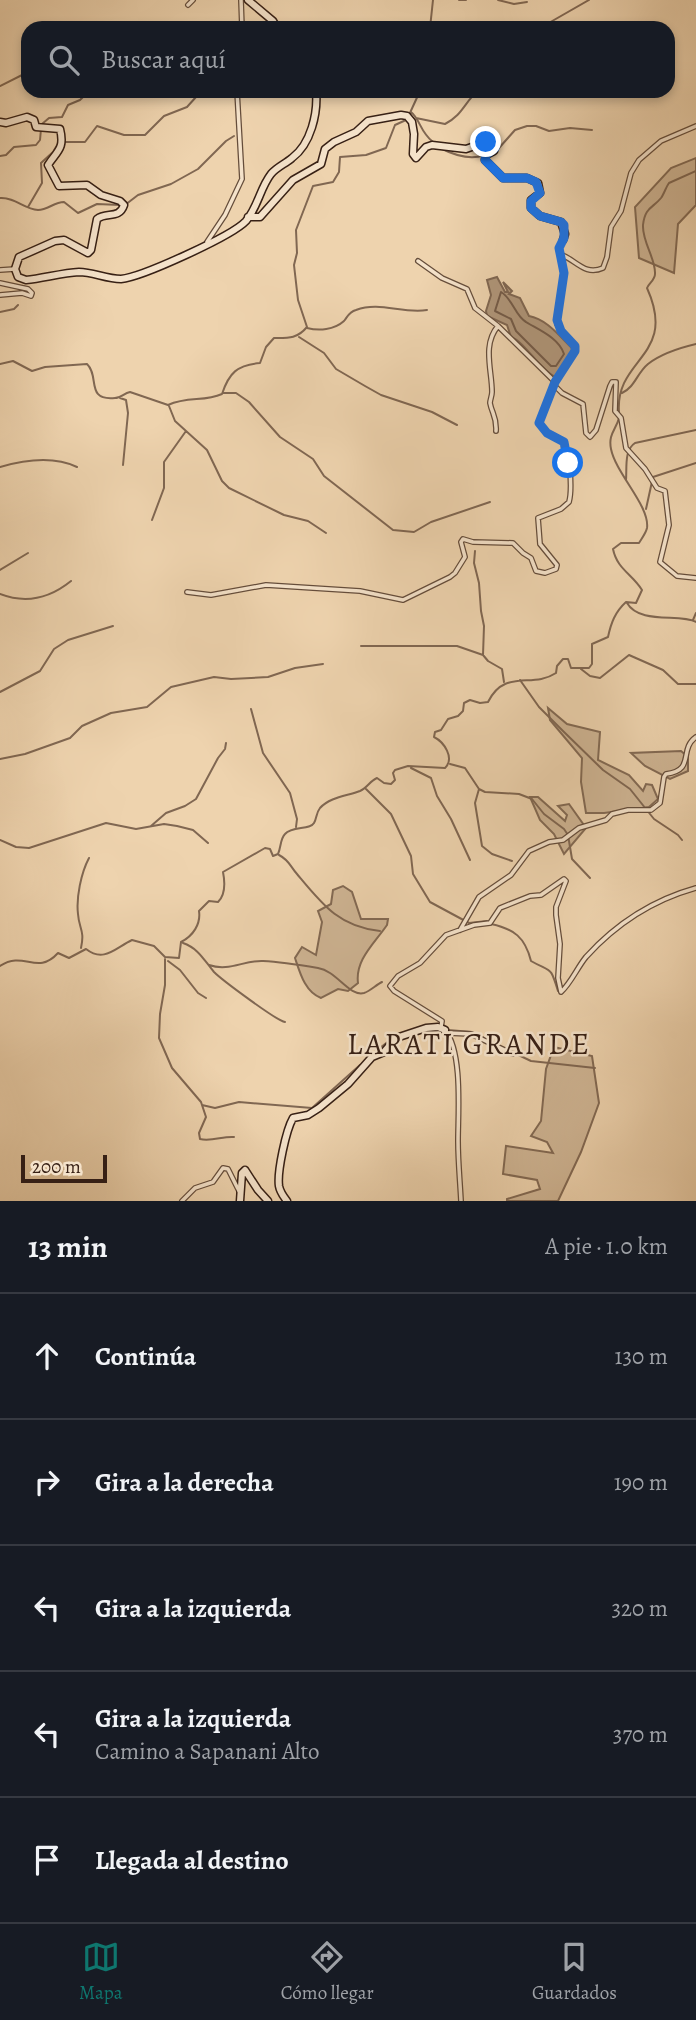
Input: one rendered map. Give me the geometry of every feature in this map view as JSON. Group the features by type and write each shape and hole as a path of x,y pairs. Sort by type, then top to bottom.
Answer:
{"street":[{"path":"188,5 193,0"},
{"path":"241,0 242,21"},
{"path":"248,0 273,21"},
{"path":"206,244 225,215 242,179 237,98"},
{"path":"0,122 27,117 34,120 39,129 60,129 62,142 59,152 47,165 59,186 87,185 101,195 124,205 119,213 97,219 91,250 88,253 64,240 20,255 15,269 22,279 78,272 120,279 147,271 236,229 248,217 269,176 293,158 315,122 316,98"},
{"path":"187,592 211,595 252,587 284,586 360,591 403,600 456,573 465,557 461,542 463,539 473,542 513,543 531,558 536,571 551,572 557,565 540,544 538,518 569,502 571,488 566,446 560,439 543,430 539,423 555,383 576,348 557,324 564,273 559,248 564,228 561,222 540,216 531,208 531,201 540,193 538,183 527,178 503,178 485,160 486,155 494,150 492,143 486,142 466,149 432,145 426,147 416,158 413,154 412,122 407,116 401,115 368,121 356,132 330,144 321,164 293,180 260,217 248,217"},
{"path":"562,256 582,269 601,270 607,257 611,227 618,217 631,173 661,141 696,126"},
{"path":"418,261 442,278 467,289 472,305 498,326 562,393 583,404 586,433 590,437 596,430 610,386 616,382 615,411 621,418 626,448 645,469 657,488 664,491 666,499 669,525 660,562 677,576 696,578"},
{"path":"0,270 15,269"},
{"path":"0,283 28,289 32,293 31,296 18,293 0,295"},
{"path":"496,430 497,419 490,404 492,388 488,370 492,338 498,326"},
{"path":"459,931 479,897 488,888 511,875 529,851 549,842 563,840 579,828 606,820 612,814 628,810 651,810 660,803 664,777 666,774 678,772 684,766 687,749 696,737"},
{"path":"460,1201 457,1077 451,1040 442,1021 394,991 390,984 420,963 440,940 474,925 489,923 500,908 530,896 541,895 564,879 566,881 556,907 558,978 561,992 586,958 623,922 650,906 696,888"},
{"path":"287,1201 279,1189 279,1179 287,1134 293,1118 308,1115 319,1108 348,1084 372,1057 384,1052 396,1038 420,1029 444,1030 471,1034 513,1054"},
{"path":"182,1201 195,1188 213,1182 223,1168 228,1169 240,1192"},
{"path":"240,1201 242,1173 245,1170 268,1201"}],"shaded area":[{"path":"696,158 696,205 678,224 674,273 639,258 635,207 671,168"},
{"path":"548,708 567,724 600,732 598,760 629,775 643,791 646,784 652,785 658,799 649,807 586,813 581,782 582,758 550,720"},
{"path":"681,751 688,757 688,771 670,779 645,766 631,753"},
{"path":"530,797 538,797 565,821 567,815 558,806 569,804 586,828 564,854 554,834 540,820"},
{"path":"343,886 352,892 361,919 388,919 387,925 362,960 358,983 348,991 338,989 321,998 307,987 295,958 302,947 316,955 322,922 318,911 331,904 333,890"},
{"path":"554,1047 592,1056 599,1103 581,1152 558,1201 507,1201 540,1189 537,1180 503,1174 506,1146 553,1153 547,1142 531,1136 541,1121 546,1069"}],"water":[{"path":"497,277 505,292 508,292 503,282 512,291 509,294 520,298 529,316 548,325 574,350 555,377 543,368 522,344 511,337 507,325 487,316 491,295 487,280"}],"waterway":[{"path":"431,21 433,0"},
{"path":"459,0 466,0"},
{"path":"498,0 514,4 527,2"},
{"path":"552,21 589,0"},
{"path":"0,86 21,76"},
{"path":"42,124 49,118 62,117 68,105 82,98"},
{"path":"65,142 85,142 97,126 124,135 145,135 164,116 187,107 195,98"},
{"path":"409,115 417,98"},
{"path":"416,118 445,124 456,116 471,98"},
{"path":"411,112 433,142"},
{"path":"0,364 13,361 32,371 45,367 87,364 91,369 96,392 106,398 117,398 130,392 168,405 222,394 235,371 260,363 266,347 274,338 296,336 307,327 298,300 294,265 297,253 296,230 313,186 333,182 339,172 340,157 366,155 386,148 395,125 406,120"},
{"path":"495,149 515,130 527,126 549,131 570,128 592,130"},
{"path":"0,156 6,155 14,147 36,145 40,140 41,129"},
{"path":"125,205 138,195 171,184 198,169 234,136"},
{"path":"28,207 42,183 41,163 59,142"},
{"path":"440,148 462,156 484,155"},
{"path":"619,412 620,394 626,379 651,343 655,329 655,311 647,288 654,278 655,268 645,238 644,219 669,183 696,171"},
{"path":"0,198 38,210 64,202 78,213 97,204 120,205"},
{"path":"0,312 14,309 18,305"},
{"path":"307,328 331,328 344,321 352,312 365,308 427,310"},
{"path":"299,337 324,353 336,369 381,395 432,412 457,425"},
{"path":"622,393 653,360 671,351 696,344"},
{"path":"223,393 236,393 249,402 280,437 313,459 324,476 393,530 414,532 431,522 490,502"},
{"path":"120,398 126,400 128,413 123,465"},
{"path":"169,406 175,421 207,450 222,481 229,488 284,515 308,521 326,533"},
{"path":"0,966 16,960 43,962 58,953 69,958 86,949 98,955 104,954 132,940 154,946 165,957 179,958 181,942 195,929 199,911 209,901 218,902 222,896 223,872 265,848 270,849 273,856 278,854 285,834 312,825 324,804 360,791 377,778 391,784 395,780 395,770 408,766 445,768 449,755 445,746 434,737 435,732 441,730 448,719 458,716 463,711 464,703 470,700 488,702 502,685 547,677 556,673 557,666 563,659 568,659 571,668 589,668 592,664 592,644 608,637 619,610 626,602 636,603 642,590 621,567 613,549 621,543 639,543 647,528 643,510 619,469 611,449 611,436 619,418"},
{"path":"626,480 629,450 635,443 696,430"},
{"path":"152,520 164,488 164,462 186,431"},
{"path":"0,467 39,460 59,461 77,467"},
{"path":"646,509 653,477 696,463"},
{"path":"475,551 474,563 484,626 483,655 502,669 504,682"},
{"path":"0,570 28,553"},
{"path":"0,594 19,599 37,598 55,592 71,581"},
{"path":"627,603 641,614 696,622"},
{"path":"693,620 696,613"},
{"path":"0,692 40,671 54,649 68,640 113,626"},
{"path":"361,646 457,646 483,655"},
{"path":"581,669 590,676 600,678 629,655 663,670 678,684 696,684"},
{"path":"0,759 25,754 70,738 82,726 111,713 147,707 171,687 214,677 268,677 295,668 323,664"},
{"path":"520,680 539,707 563,731 603,770 630,789 654,819 682,840"},
{"path":"251,709 263,753 290,793 297,819 296,827"},
{"path":"151,826 166,813 196,799 226,743"},
{"path":"450,764 465,768 479,789 485,792 519,794 532,799 544,814 564,829 568,835 572,859 590,878"},
{"path":"411,768 431,778 437,796 470,860"},
{"path":"366,789 391,814 411,856 413,874 430,902 469,923 487,921"},
{"path":"479,789 475,803 482,846 492,854 512,861"},
{"path":"0,840 16,847 29,848 106,823 136,829 164,824 177,826 193,830 208,843"},
{"path":"279,855 332,912 353,925 380,931"},
{"path":"81,948 78,901 81,878 89,858"},
{"path":"491,924 517,935 531,961 551,973 558,991"},
{"path":"183,943 197,951 227,983 285,1022"},
{"path":"165,959 159,1038 172,1068 201,1102 206,1117 199,1133 200,1139 234,1137"},
{"path":"168,961 206,998"},
{"path":"209,965 230,967 263,961 318,968 358,993 364,993 382,982"},
{"path":"426,1025 441,1025"},
{"path":"448,1030 472,1032 486,1039"},
{"path":"375,1052 395,1036"},
{"path":"491,1042 531,1061 595,1068"},
{"path":"202,1105 215,1108 239,1102 312,1108 360,1065"}],"district":[{"name":"LARATI GRANDE","path":"469,1044"}],"route":[{"path":"486,142 492,143 495,148 486,155 485,160 503,178 527,178 538,183 540,193 531,201 531,208 540,216 564,225 564,238 559,244 564,273 557,324 576,348 555,382 539,423 547,433 564,442 568,463"}]}
